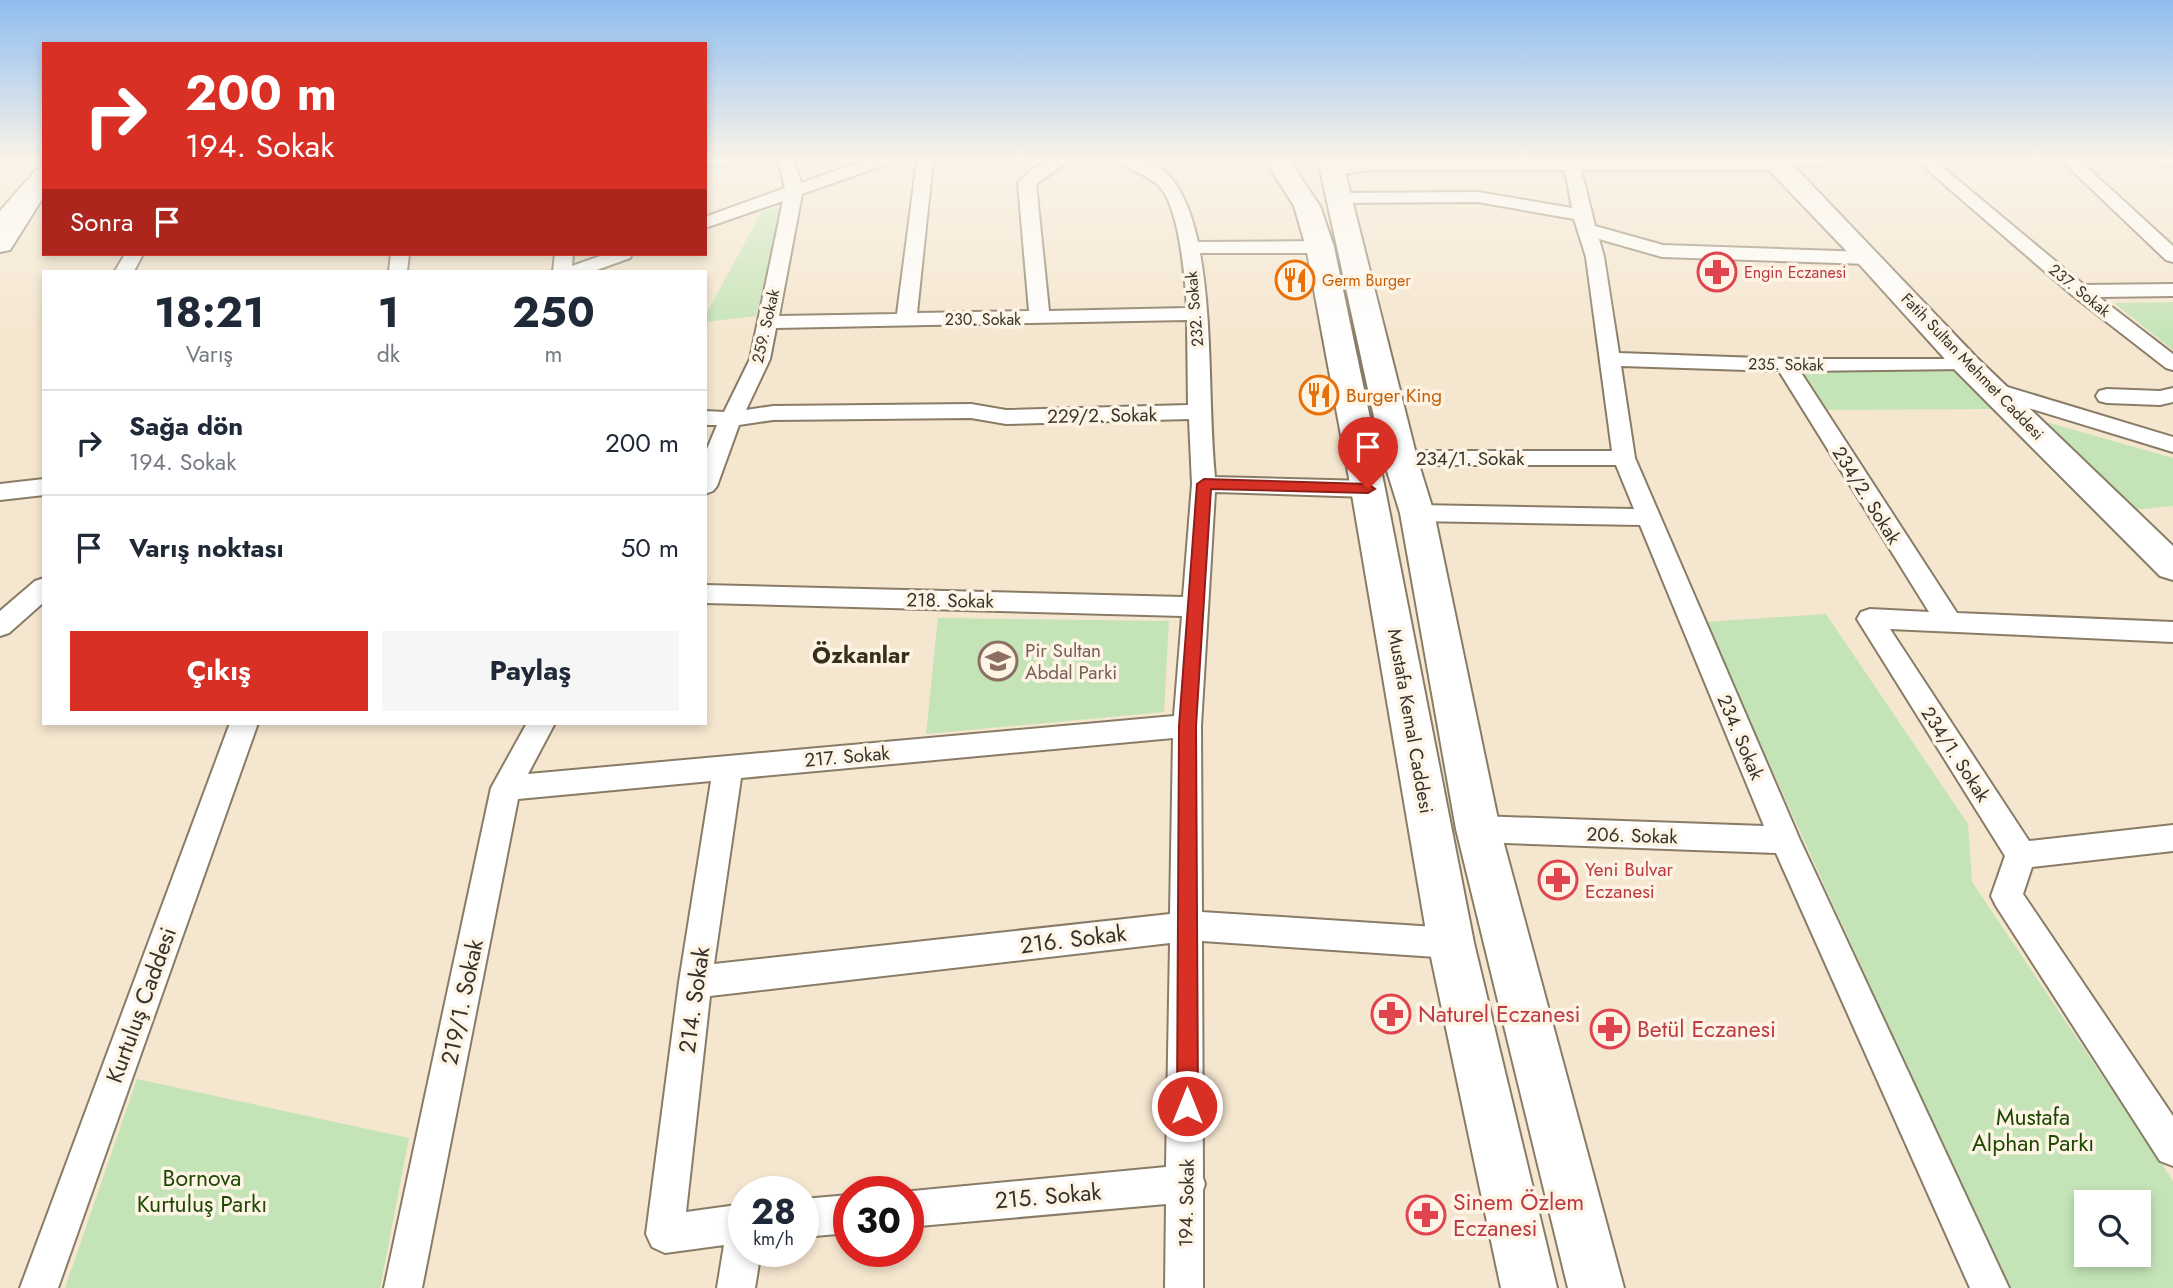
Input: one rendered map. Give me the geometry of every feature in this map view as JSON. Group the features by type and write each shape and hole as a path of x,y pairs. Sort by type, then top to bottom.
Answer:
{"main road":[{"path":"0,244 15,220"},
{"name":"Mustafa Kemal Caddesi","path":"1311,220 1320,247 1368,489 1451,943 1530,1288"},
{"path":"1344,220 1400,458 1417,513 1478,829 1597,1288"},
{"name":"Fatih Sultan Mehmet Caddesi","path":"1833,220 1965,363 2173,567"}],"street":[{"name":"259. Sokak","path":"707,480 760,359 788,220"},
{"path":"906,318 918,220"},
{"path":"1031,220 1040,319"},
{"name":"232. Sokak","path":"1183,220 1198,314 1199,412 1204,484"},
{"path":"1547,220 1588,234 1662,251 1869,258"},
{"name":"234. Sokak","path":"1585,220 1624,458 1785,840 1990,1288"},
{"name":"237. Sokak","path":"1995,220 2079,291 2173,364"},
{"path":"2135,220 2173,256"},
{"path":"2142,226 2173,226"},
{"path":"1588,234 1662,251"},
{"path":"1188,248 1320,247"},
{"path":"580,270 618,256"},
{"path":"2079,291 2173,290"},
{"name":"230. Sokak","path":"768,322 1198,314"},
{"name":"235. Sokak","path":"1608,359 1786,365 1965,363"},
{"name":"234/2. Sokak","path":"1786,365 1950,624"},
{"path":"1993,390 2173,445"},
{"path":"2107,396 2160,398 2173,395"},
{"name":"229/2. Sokak","path":"732,419 764,429 973,429 1006,417 1199,412"},
{"path":"707,418 732,419"},
{"name":"234/1. Sokak","path":"1400,458 1624,458"},
{"path":"1204,484 1368,489"},
{"name":"194. Sokak","path":"1184,1288 1187,1184 1187,726 1204,484"},
{"path":"0,492 42,487"},
{"path":"1417,513 1648,517"},
{"path":"0,625 42,589"},
{"name":"218. Sokak","path":"707,594 1195,607"},
{"name":"234/1. Sokak","path":"2021,855 1870,619 2173,632"},
{"name":"Kurtuluş Caddesi","path":"39,1288 243,725"},
{"name":"219/1. Sokak","path":"403,1288 506,788 540,725"},
{"name":"217. Sokak","path":"506,788 1187,726"},
{"name":"214. Sokak","path":"728,767 695,982 665,1234 728,1225"},
{"name":"206. Sokak","path":"1478,829 1785,840"},
{"path":"2173,838 2021,855 2007,896 2173,1148"},
{"name":"216. Sokak","path":"695,982 1188,926 1451,943"},
{"name":"215. Sokak","path":"924,1207 1187,1184"},
{"path":"736,1288 739,1267"}],"green space":[{"path":"757,220 781,220 756,316 707,322 707,312"},
{"path":"2173,302 2173,350 2114,303"},
{"path":"1963,367 1997,409 1824,410 1797,368"},
{"path":"2046,422 2173,458 2173,506 2133,510"},
{"name":"Mustafa Alphan Parkı","path":"1826,614 1968,824 1972,882 2173,1181 2173,1288 2007,1288 1705,622"},
{"path":"938,618 1169,621 1164,712 926,734"},
{"name":"Bornova Kurtuluş Parkı","path":"137,1079 409,1138 380,1288 65,1288"}],"place":[{"name":"Engin Eczanesi","path":"1717,272"},
{"name":"Germ Burger","path":"1295,280"},
{"name":"Burger King","path":"1319,395"},
{"name":"Pir Sultan Abdal Parki","path":"998,661"},
{"name":"Yeni Bulvar Eczanesi","path":"1558,880"},
{"name":"Naturel Eczanesi","path":"1391,1014"},
{"name":"Betül Eczanesi","path":"1610,1029"},
{"name":"Sinem Özlem Eczanesi","path":"1426,1215"}],"district":[{"name":"Özkanlar","path":"861,655"}],"route":[{"path":"1187,1106 1187,726 1204,484 1368,489"}]}
